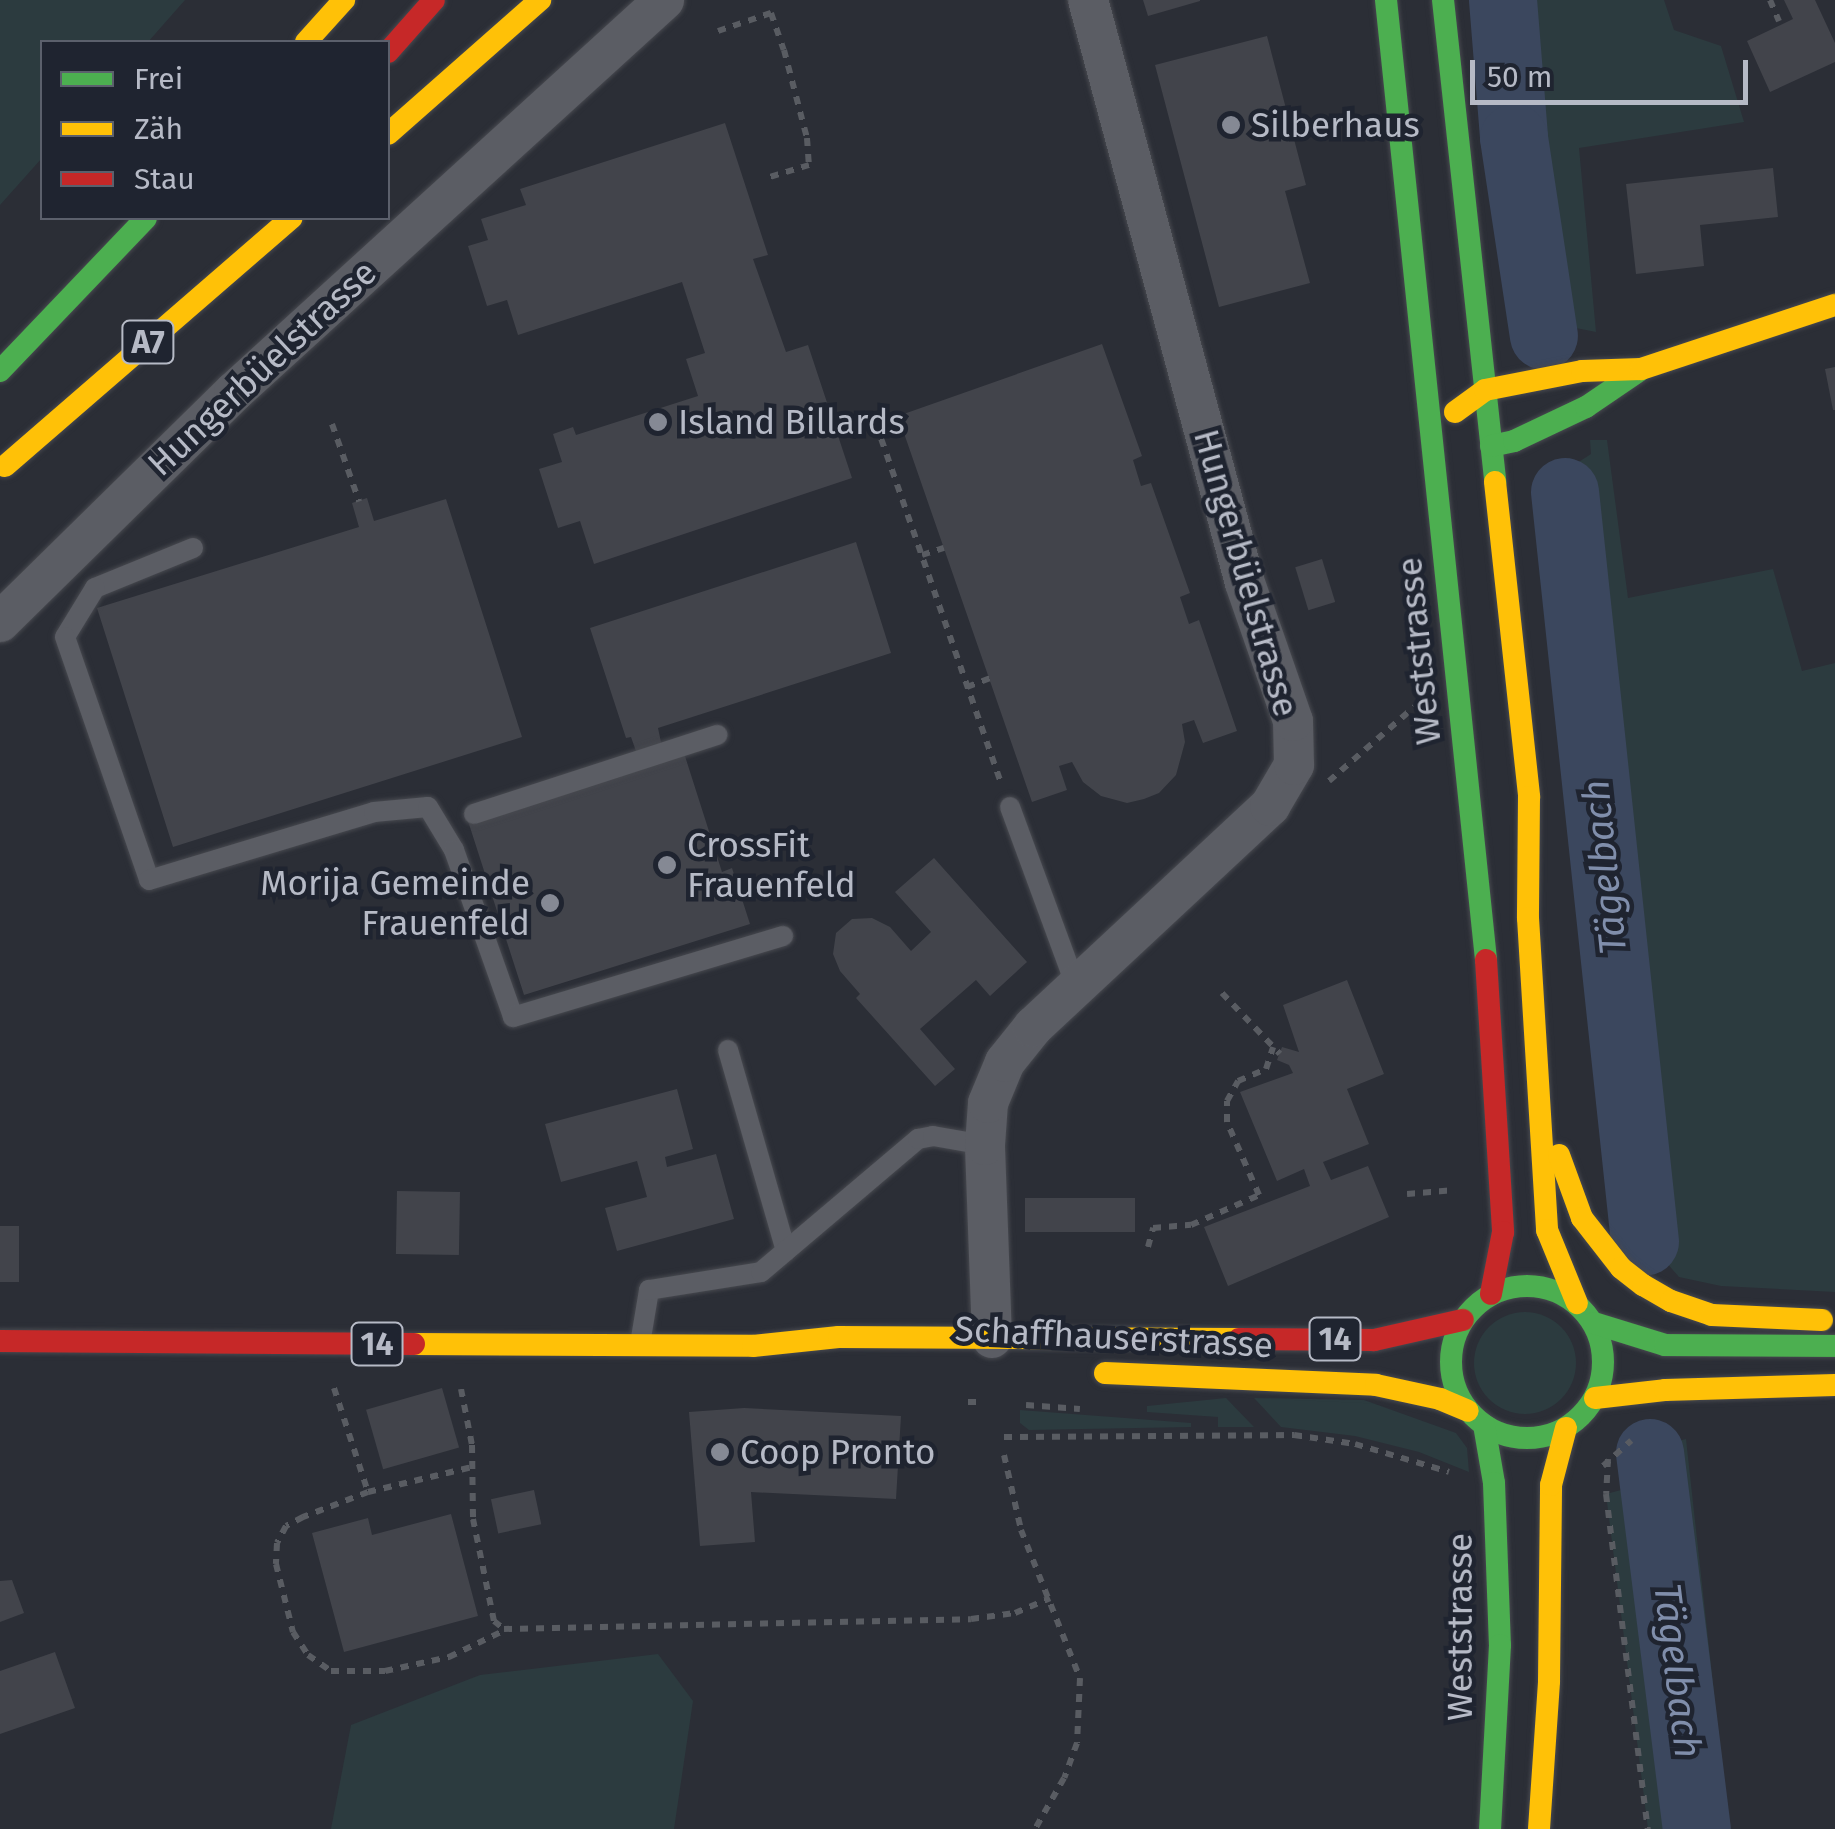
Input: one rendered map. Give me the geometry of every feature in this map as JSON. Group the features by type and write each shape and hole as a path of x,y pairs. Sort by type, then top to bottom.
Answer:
{"main road":[{"path":"308,40 344,0"},
{"path":"390,50 434,0"},
{"path":"390,132 540,0"},
{"name":"Weststrasse","path":"1386,0 1502,1134 1503,1232 1492,1294"},
{"path":"1443,0 1502,444 1528,797 1528,918 1543,1106 1547,1230 1576,1304 1594,1323 1603,1348 1604,1373 1596,1398 1566,1428 1551,1485 1549,1682 1539,1829"},
{"path":"279,40 298,14"},
{"name":"A7","path":"0,371 144,220"},
{"name":"A7","path":"3,469 289,220"},
{"name":"A7","path":"3,469 162,298"},
{"path":"1433,443 1458,406 1496,388 1582,372 1641,369 1835,304"},
{"path":"1502,444 1586,407 1641,369"},
{"path":"1543,1106 1582,1218 1621,1268 1643,1285 1671,1301 1712,1315 1835,1320"},
{"path":"1566,1428 1524,1439 1476,1418 1451,1368 1453,1344 1463,1320 1492,1294 1536,1286 1576,1304"},
{"name":"Schaffhauserstrasse","path":"0,1340 753,1346 839,1338 998,1352 1374,1340 1463,1320"},
{"path":"1594,1323 1665,1345 1835,1346"},
{"name":"Schaffhauserstrasse","path":"753,1346 839,1358 914,1362"},
{"name":"Schaffhauserstrasse","path":"1076,1371 1376,1385 1440,1399 1476,1418"},
{"path":"1596,1398 1665,1390 1835,1385"},
{"name":"Weststrasse","path":"1476,1418 1494,1483 1500,1645 1490,1829"}],"street":[{"name":"Hungerbüelstrasse","path":"0,622 664,0"},
{"name":"Hungerbüelstrasse","path":"998,1352 985,1145 988,1103 1004,1062 1033,1027 1270,806 1294,765 1293,721 1245,583 1088,0"}],"lane":[{"path":"193,548 95,588 65,637 148,880 374,812 428,807 454,850 512,1016 783,936"},
{"path":"474,814 717,736"},
{"path":"1010,807 1076,986"},
{"path":"728,1050 786,1251"},
{"path":"640,1346 641,1316 649,1290 761,1272 918,1138 934,1136 985,1145"}],"path":[{"path":"1770,0 1779,21"},
{"path":"718,31 771,13 784,50 807,138 808,164 766,178"},
{"path":"332,424 359,501"},
{"path":"876,424 1010,807"},
{"path":"922,555 944,548"},
{"path":"966,686 990,678"},
{"path":"1319,791 1420,703"},
{"path":"1148,1248 1153,1228 1191,1225 1259,1195 1227,1122 1227,1100 1238,1081 1266,1069 1276,1050 1222,993"},
{"path":"1406,1194 1464,1189"},
{"path":"320,1344 368,1492"},
{"path":"451,1344 472,1467 473,1519 494,1621 507,1629"},
{"path":"1004,1437 1294,1435 1355,1444 1452,1473"},
{"path":"1004,1455 1021,1530 1080,1678 1082,1710 1077,1743 1064,1778 1035,1829"},
{"path":"1609,1461 1606,1494 1648,1829"},
{"path":"472,1467 368,1492 286,1526 277,1543 276,1564 292,1632 308,1655 331,1671 386,1670 449,1656 507,1629 971,1619 1015,1613 1050,1598"}],"shaded area":[{"path":"0,0 185,0 150,40 40,40 40,160 0,205"},
{"path":"1476,0 1530,0 1535,48 1532,0 1664,0 1674,30 1721,46 1744,122 1579,148 1596,332 1576,328 1548,169 1571,329 1528,327 1502,214"},
{"path":"1590,440 1607,440 1628,598 1773,569 1802,671 1835,663 1835,1292 1721,1286 1679,1277 1659,1254 1656,1217 1617,1211 1604,1033 1535,507 1540,487 1591,454"},
{"path":"1525,1312 1545,1316 1561,1327 1572,1343 1576,1363 1572,1383 1561,1399 1545,1410 1525,1414 1505,1410 1489,1399 1478,1383 1474,1363 1478,1343 1489,1327 1505,1316"},
{"path":"1226,1398 1254,1427 1218,1427 1218,1417 1147,1412 1147,1406"},
{"path":"1254,1398 1364,1400 1456,1433 1467,1448 1469,1472 1419,1452 1355,1436 1281,1427"},
{"path":"1020,1410 1191,1423 1191,1427 1029,1430 1020,1423"},
{"path":"1686,1439 1729,1829 1648,1829 1606,1494 1621,1490 1623,1470 1640,1451"},
{"path":"658,1654 693,1701 674,1829 331,1829 351,1725 480,1675"}],"building":[{"path":"1143,0 1200,0 1200,1 1148,16"},
{"path":"1784,0 1815,0 1835,43 1835,62 1770,92 1747,41 1793,19"},
{"name":"Silberhaus","path":"1267,36 1306,185 1285,191 1310,283 1219,307 1155,65"},
{"path":"725,123 768,255 753,259 786,352 808,345 852,478 594,564 580,521 558,528 539,469 562,462 553,434 573,427 576,435 698,396 686,359 705,353 682,282 518,335 507,300 487,306 468,246 488,240 481,219 526,205 520,189"},
{"path":"1773,168 1778,217 1700,225 1704,266 1636,274 1626,184"},
{"path":"1102,344 1142,456 1133,460 1141,486 1151,483 1190,593 1180,597 1189,624 1199,620 1237,731 1203,743 1194,720 1182,724 1185,742 1176,775 1159,793 1144,799 1127,803 1101,796 1083,782 1072,762 1059,766 1067,790 1032,802 898,416"},
{"path":"1835,367 1835,410 1833,410 1825,369"},
{"path":"367,498 374,521 446,499 522,737 173,847 97,608 359,527 352,503"},
{"path":"856,542 891,653 658,728 662,747 637,754 631,737 626,738 590,628"},
{"path":"1322,559 1335,602 1308,610 1295,567"},
{"path":"684,753 722,872 732,868 750,924 524,995 468,821"},
{"path":"934,858 1027,962 990,996 976,980 920,1029 955,1069 935,1086 856,998 860,994 840,971 833,954 836,933 852,919 872,918 890,927 911,951 931,932 895,892"},
{"path":"1347,980 1384,1074 1347,1089 1369,1144 1323,1162 1331,1180 1368,1166 1389,1217 1228,1286 1204,1227 1310,1186 1304,1169 1277,1181 1240,1092 1293,1073 1289,1065 1277,1060 1282,1047 1299,1052 1283,1005"},
{"path":"677,1089 693,1149 665,1157 667,1167 716,1154 734,1219 617,1251 605,1208 647,1197 637,1161 561,1182 545,1124"},
{"path":"397,1191 460,1192 459,1255 396,1254"},
{"path":"1025,1198 1135,1198 1135,1232 1025,1232"},
{"path":"0,1226 19,1226 19,1282 0,1282"},
{"path":"442,1388 459,1448 383,1469 366,1410"},
{"path":"744,1408 901,1416 896,1499 751,1492 755,1542 700,1546 689,1412"},
{"path":"534,1490 541,1524 498,1533 491,1499"},
{"path":"451,1514 478,1616 344,1652 312,1533 368,1518 372,1535"},
{"path":"12,1580 24,1613 0,1622 0,1581"},
{"path":"55,1652 75,1708 0,1734 0,1671"}],"waterway":[{"name":"Tägelbach","path":"1503,0 1514,138 1544,336"},
{"name":"Tägelbach","path":"1565,492 1645,1242"},
{"name":"Tägelbach","path":"1650,1453 1697,1829"}],"traffic: fast":[{"path":"1386,0 1486,960"},
{"path":"1443,0 1495,482"},
{"path":"0,371 144,220"},
{"path":"1491,446 1514,441 1586,407 1639,371"},
{"path":"1527,1286 1556,1292 1581,1308 1597,1333 1603,1362 1597,1391 1581,1416 1556,1432 1527,1438 1498,1432 1473,1416 1457,1391 1451,1362 1457,1333 1473,1308 1498,1292 1527,1286"},
{"path":"1594,1323 1665,1345 1835,1346"},
{"path":"1484,1425 1494,1483 1500,1645 1490,1829"}],"traffic: slow":[{"path":"308,40 344,0"},
{"path":"390,132 540,0"},
{"path":"5,466 289,220"},
{"path":"1455,412 1485,390 1582,371 1641,369 1835,305"},
{"path":"1495,482 1529,797 1528,918 1547,1230 1577,1303"},
{"path":"1559,1155 1582,1218 1621,1268 1643,1285 1671,1301 1712,1315 1822,1320"},
{"path":"414,1344 753,1346 839,1337 1239,1339"},
{"path":"1105,1373 1376,1385 1440,1399 1468,1411"},
{"path":"1595,1398 1665,1390 1835,1385"},
{"path":"1539,1829 1549,1681 1551,1485 1566,1428"}],"traffic: jam":[{"path":"390,50 434,0"},
{"path":"1486,960 1503,1232 1491,1294"},
{"path":"1239,1339 1374,1340 1463,1320"},
{"path":"0,1341 414,1344"}],"place":[{"name":"Silberhaus","path":"1231,125"},
{"name":"Island Billards","path":"658,422"},
{"name":"CrossFit Frauenfeld","path":"667,865"},
{"name":"Morija Gemeinde Frauenfeld","path":"550,903"},
{"name":"Coop Pronto","path":"720,1452"}]}
